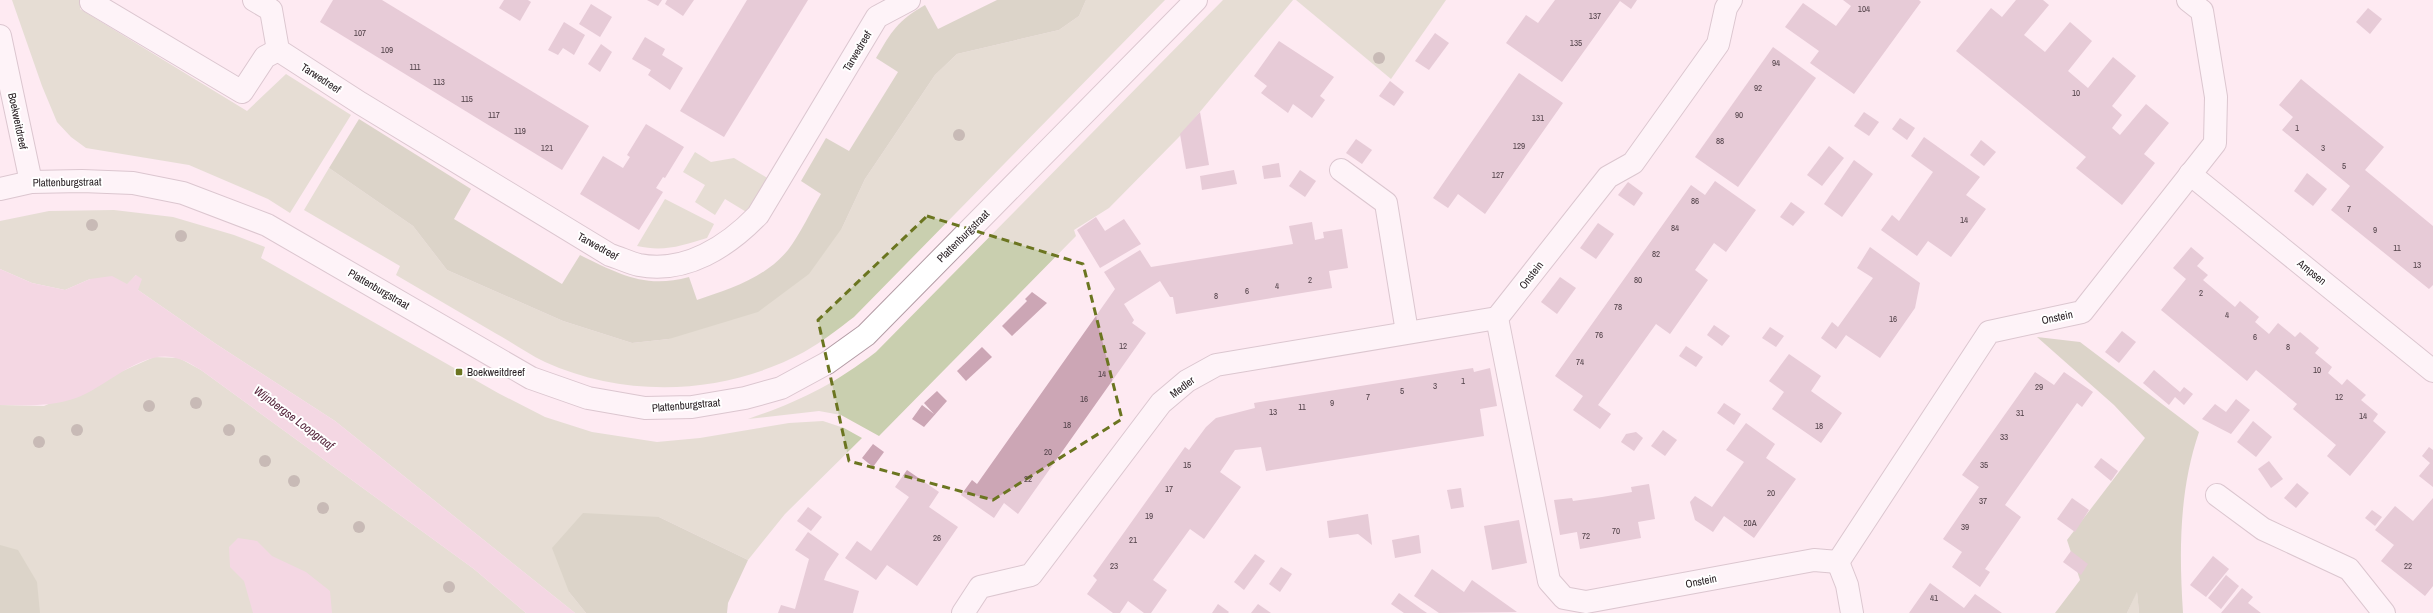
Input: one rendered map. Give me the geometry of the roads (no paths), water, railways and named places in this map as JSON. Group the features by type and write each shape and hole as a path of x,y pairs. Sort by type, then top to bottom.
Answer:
{"street":[{"path":"91,2 242,92 265,57 278,50 272,10 254,0"},
{"name":"Tarwedreef","path":"278,50 360,103 610,255 640,265 668,265 696,259 718,249 738,236 758,215 877,17 909,0"},
{"name":"Plattenburgstraat","path":"0,189 31,182 82,181 133,183 183,193 267,224 531,378 595,400 645,408 692,407 745,398 782,388 826,363 866,335 1196,0"},
{"name":"Onstein","path":"1732,0 1726,8 1718,44 1633,163 1608,177 1497,318 1549,582 1559,606 1814,560 1838,562 1989,332 2082,312 2215,143 2216,97 2202,11 2188,0"},
{"name":"Boekweitdreef","path":"0,36 31,182"},
{"path":"1341,170 1386,203 1407,332"},
{"name":"Ampsen","path":"2190,174 2433,371"},
{"name":"Medler","path":"963,613 980,587 1031,575 1161,403 1187,381 1216,365 1497,318"},
{"path":"2217,495 2263,528 2349,569 2384,613"},
{"path":"1838,562 1847,585 1852,613"}],"water":[{"name":"Wijnbergse Loopgraaf","path":"0,269 32,283 65,290 90,279 112,276 127,284 136,275 142,279 138,290 216,344 335,421 575,613 526,613 474,569 201,370 182,360 166,356 152,358 126,370 88,393 67,401 38,405 0,405"},
{"path":"238,538 257,541 272,556 306,572 330,591 332,613 253,613 244,581 230,567 229,547"}],"place":[{"name":"Boekweitdreef","path":"459,372"}]}
